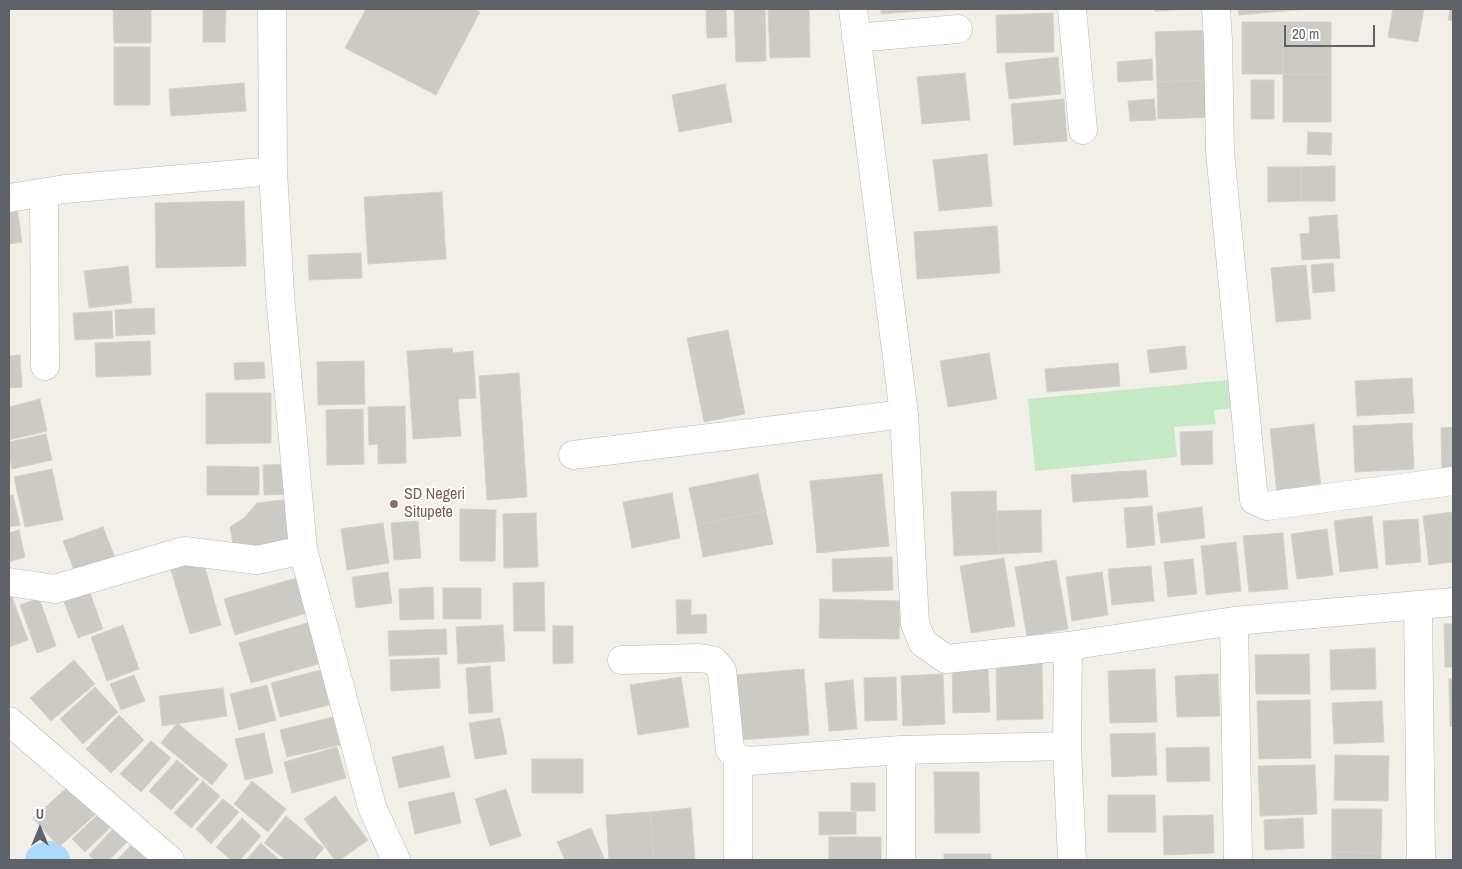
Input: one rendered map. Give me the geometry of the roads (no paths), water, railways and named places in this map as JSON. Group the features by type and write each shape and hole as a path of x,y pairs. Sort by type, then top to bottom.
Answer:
{"street":[{"path":"272,9 273,171 280,295 303,550 372,807 396,860"},
{"path":"853,9 904,414 915,624 923,643 946,659 1068,646 1234,621 1453,602"},
{"path":"1072,9 1083,130"},
{"path":"1216,9 1220,152 1254,500 1267,506 1453,480"},
{"path":"856,38 958,29"},
{"path":"9,198 44,194 65,189 273,171"},
{"path":"44,194 45,366"},
{"path":"573,455 904,414"},
{"path":"9,582 55,589 184,551 257,560 303,550"},
{"path":"1418,606 1421,860"},
{"path":"1234,621 1238,860"},
{"path":"1068,646 1067,746 1072,860"},
{"path":"622,660 699,658 714,660 722,670 730,750 738,758 749,761 901,750 1067,746"},
{"path":"9,721 170,860"},
{"path":"901,750 901,860"},
{"path":"738,758 738,860"}],"waterway":[{"path":"41,860 49,857 54,860"}],"place":[{"name":"SD Negeri Situpete","path":"394,504"}]}
